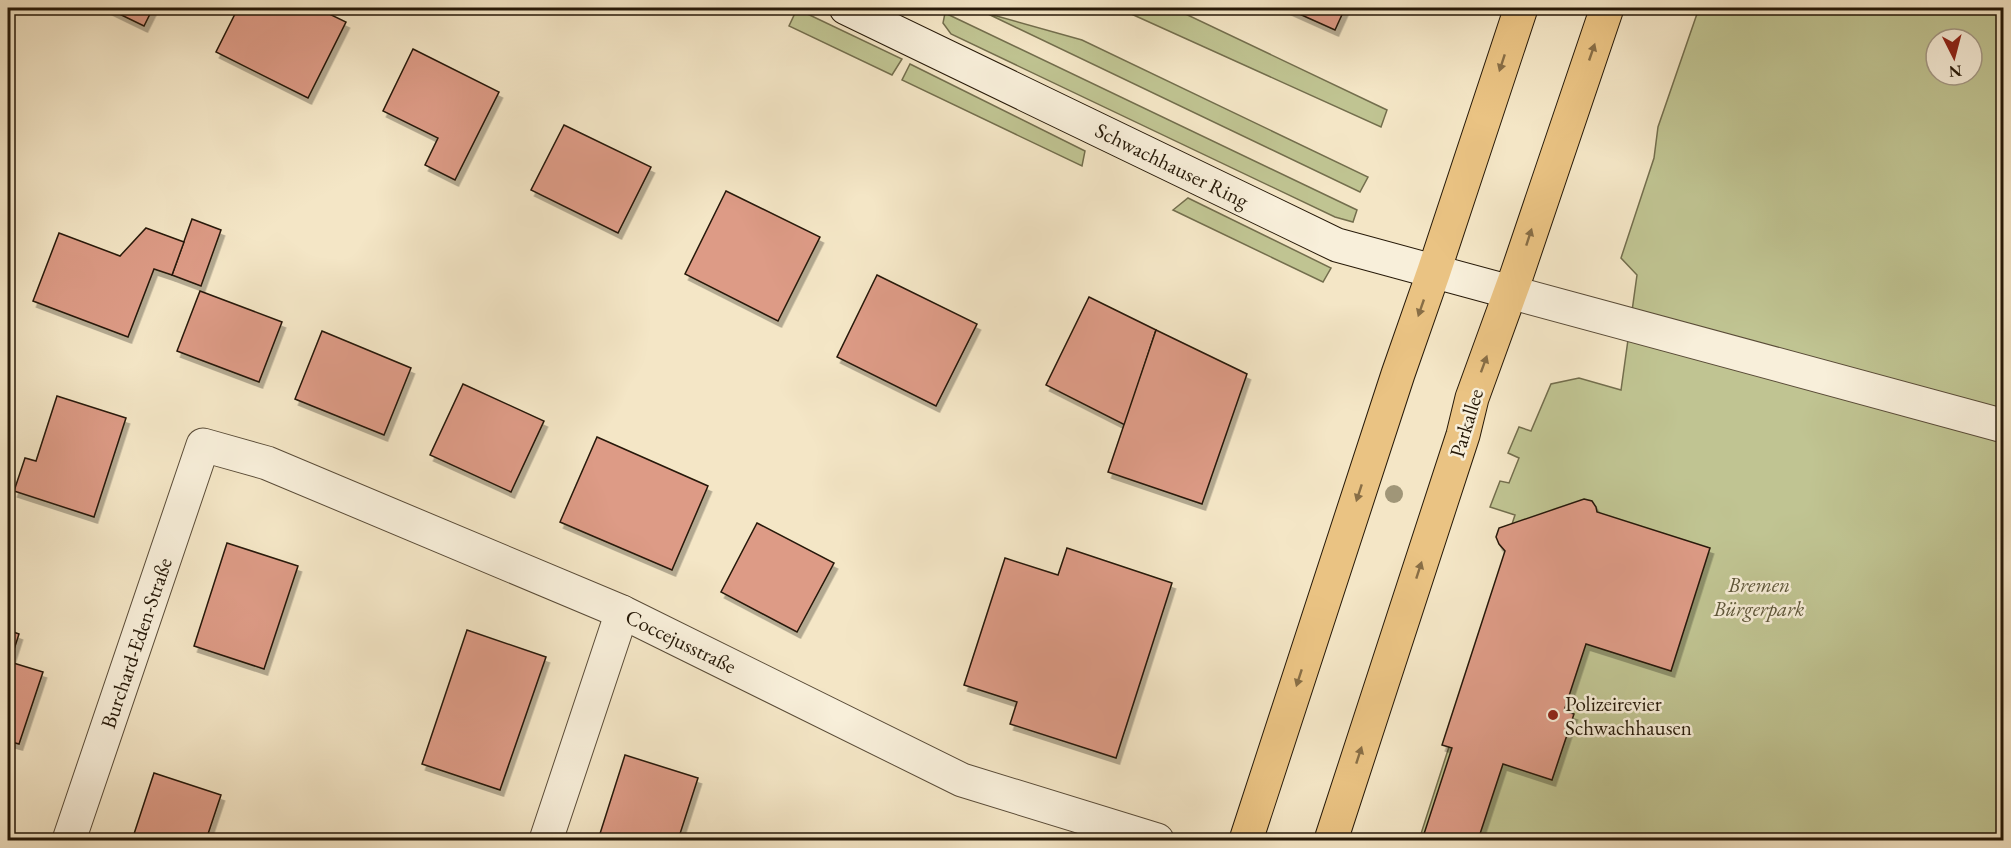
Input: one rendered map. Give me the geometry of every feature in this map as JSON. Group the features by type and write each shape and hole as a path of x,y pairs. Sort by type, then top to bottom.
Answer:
{"main road":[{"path":"1246,840 1398,374 1521,8"},
{"name":"Parkallee","path":"1331,840 1463,435 1472,398 1607,8"}],"street":[{"name":"Schwachhauser Ring","path":"846,8 1338,245 2004,426"},
{"name":"Coccejusstraße","path":"203,445 267,463 622,612 962,780 1157,840"},
{"name":"Burchard-Eden-Straße","path":"69,840 203,445"},
{"path":"546,840 622,612"}],"green space":[{"path":"1118,8 1173,8 1387,110 1381,127"},
{"name":"Bremen Bürgerpark","path":"1699,8 2003,8 2003,840 1419,840 1514,545 1506,542 1515,515 1490,507 1500,481 1509,483 1519,458 1508,453 1519,427 1531,431 1551,384 1579,378 1621,390 1637,275 1621,258 1654,158 1658,127"},
{"path":"797,9 902,59 892,75 789,26"},
{"path":"945,13 1357,210 1353,222 1335,217 951,34 943,23"},
{"path":"986,13 1082,40 1368,177 1360,192"},
{"path":"910,64 1085,151 1082,166 902,80"},
{"path":"1188,198 1331,268 1323,282 1173,210"}],"building":[{"path":"107,8 153,8 144,26"},
{"path":"238,8 317,8 346,22 308,98 216,52"},
{"path":"1286,8 1345,8 1335,30"},
{"path":"413,49 499,92 455,180 425,165 438,138 383,111"},
{"path":"564,125 651,167 618,233 531,190"},
{"path":"726,191 820,237 778,321 685,274"},
{"path":"192,219 221,230 201,286 172,275"},
{"path":"146,228 184,242 172,275 154,269 128,337 33,301 59,233 120,256"},
{"path":"877,275 977,324 936,406 837,357"},
{"path":"200,291 282,322 259,382 177,351"},
{"path":"1089,297 1156,330 1125,425 1046,385"},
{"path":"1156,330 1247,374 1202,504 1108,472"},
{"path":"322,331 411,368 384,435 295,399"},
{"path":"463,384 544,421 511,492 430,455"},
{"path":"57,396 126,418 94,517 14,491 25,458 36,461"},
{"path":"597,437 708,486 672,570 560,522"},
{"path":"1584,499 1592,501 1597,512 1710,548 1671,671 1586,644 1564,711 1574,714 1552,780 1503,764 1478,840 1422,840 1452,748 1442,745 1505,551 1496,537 1499,528"},
{"path":"757,523 834,563 797,632 721,592"},
{"path":"227,543 298,566 264,669 194,646"},
{"path":"1067,548 1172,583 1116,758 1010,724 1017,702 964,685 1005,558 1058,575"},
{"path":"8,630 19,634 10,662 43,672 19,744 8,741"},
{"path":"467,630 546,657 500,790 422,764"},
{"path":"625,755 698,778 678,840 598,840"},
{"path":"154,773 221,795 206,840 132,840"}],"place":[{"name":"Polizeirevier Schwachhausen","path":"1553,715"}]}
